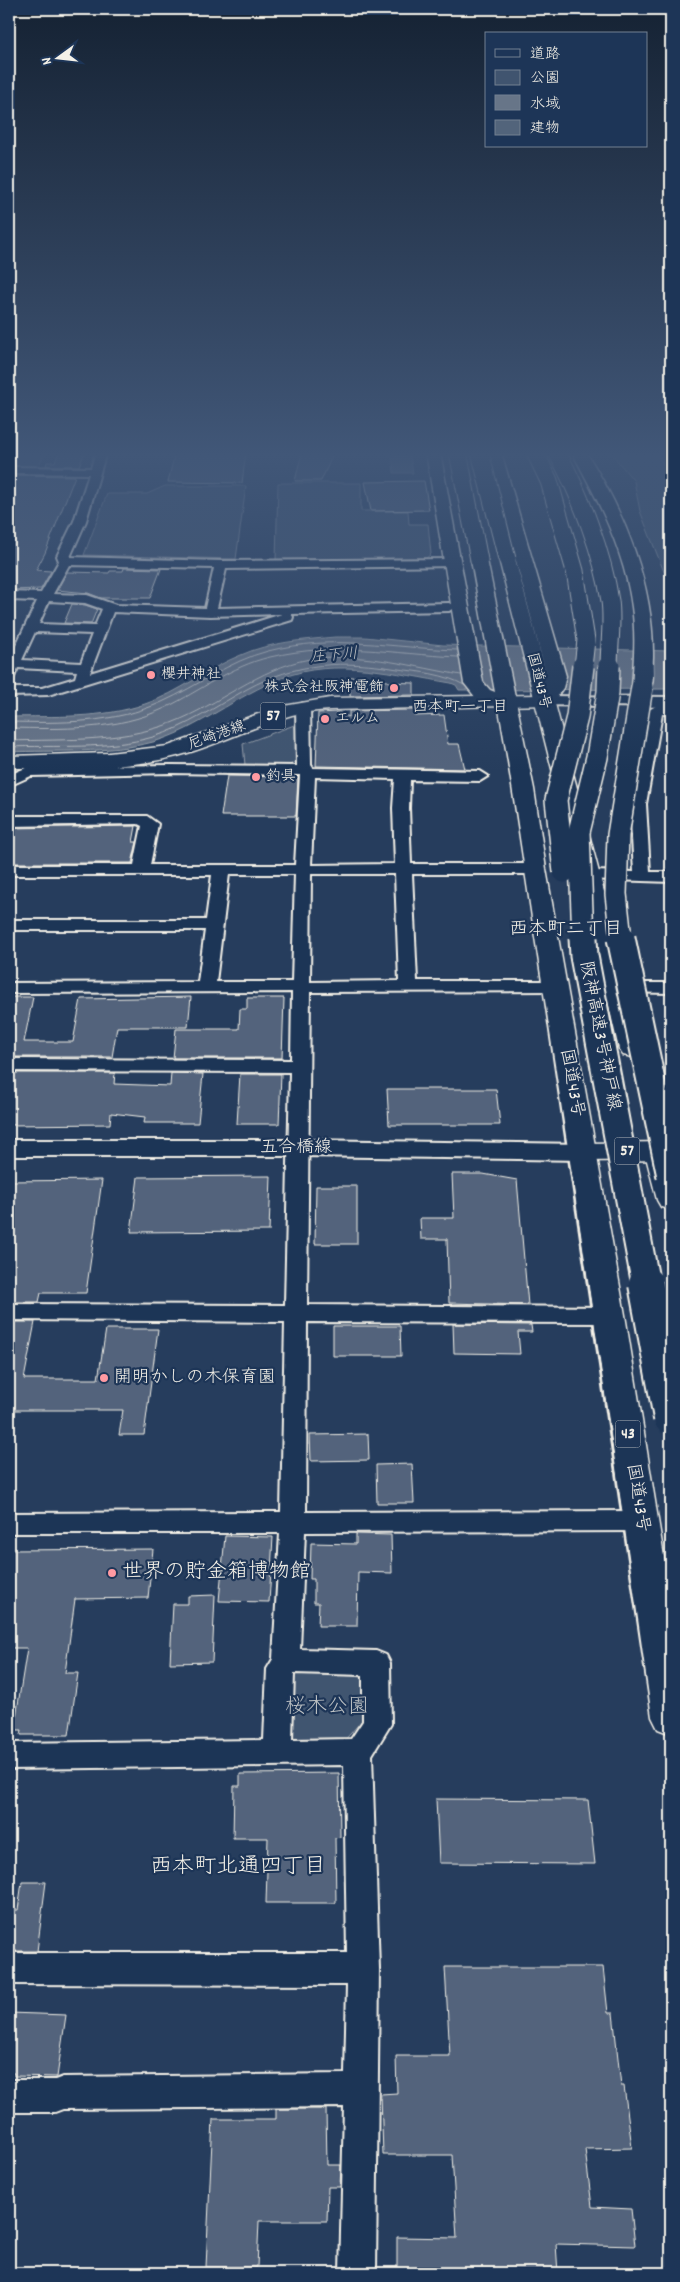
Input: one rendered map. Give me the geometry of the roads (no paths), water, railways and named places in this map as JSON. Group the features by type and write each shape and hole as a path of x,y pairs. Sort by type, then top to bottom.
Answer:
{"main road":[{"path":"453,558 474,683 484,694 506,695"},
{"name":"国道43号","path":"479,558 524,789 535,869 610,1315 671,1717"},
{"name":"国道43号","path":"507,558 529,647 545,692 617,988 665,1151 671,1200"},
{"path":"524,558 557,676 545,692"},
{"path":"571,558 586,640 577,717 556,800 563,866 584,956"},
{"name":"阪神高速3号神戸線","path":"599,558 610,602 611,645 608,692 597,757 579,832 584,956 671,1418"},
{"path":"626,558 638,595 645,647 642,687 618,835 616,894 623,956 671,1176"},
{"name":"尼崎港線","path":"9,762 129,758 169,761 195,745 284,711 303,707 545,692"},
{"name":"57","path":"583,1152 665,1151"}],"street":[{"path":"83,673 10,667 65,561 221,565 358,558"},
{"path":"210,612 221,565"},
{"path":"9,596 87,599 115,610 210,612 449,607"},
{"path":"83,673 109,607"},
{"path":"9,692 43,692 83,673 310,610"},
{"path":"30,628 100,630"},
{"path":"545,692 671,702"},
{"path":"278,1752 280,1670 286,1661 293,1522 303,870 308,771 304,765 303,707"},
{"path":"642,877 638,804 643,770 656,710 671,710"},
{"path":"9,781 28,772 169,761 308,771 320,774 480,776"},
{"path":"403,774 401,808 408,987"},
{"path":"9,821 141,820 150,824 141,870"},
{"path":"9,870 404,871 535,869"},
{"path":"206,987 221,870"},
{"path":"590,876 671,877"},
{"path":"9,925 214,925"},
{"path":"9,988 555,986"},
{"path":"617,988 671,988"},
{"path":"9,1064 301,1066"},
{"name":"五合橋線","path":"9,1148 299,1148 583,1152"},
{"path":"9,1312 610,1315"},
{"path":"9,1523 641,1521"},
{"path":"286,1661 376,1663 376,1724 358,1752 363,1969 358,2273"},
{"path":"9,1756 358,1752"},
{"path":"9,1969 363,1969"},
{"path":"9,2096 55,2096 63,2093 361,2090"}],"water":[{"name":"庄下川","path":"335,637 365,637 443,645 670,651 671,649 671,689 459,690 456,685 451,683 388,672 345,668 323,669 302,672 265,685 202,721 153,742 100,750 9,752 9,717 78,716 129,709 170,694 229,660 263,647 287,642"}],"place":[{"name":"櫻井神社","path":"151,675"},
{"name":"株式会社阪神電飾","path":"394,688"},
{"name":"エルム","path":"325,719"},
{"name":"釣具","path":"256,777"},
{"name":"開明かしの木保育園","path":"104,1378"},
{"name":"世界の貯金箱博物館","path":"112,1573"}],"district":[{"name":"西本町一丁目","path":"460,707"},
{"name":"西本町二丁目","path":"566,930"},
{"name":"西本町北通四丁目","path":"238,1867"}],"park label":[{"name":"桜木公園","path":"327,1708"}]}
